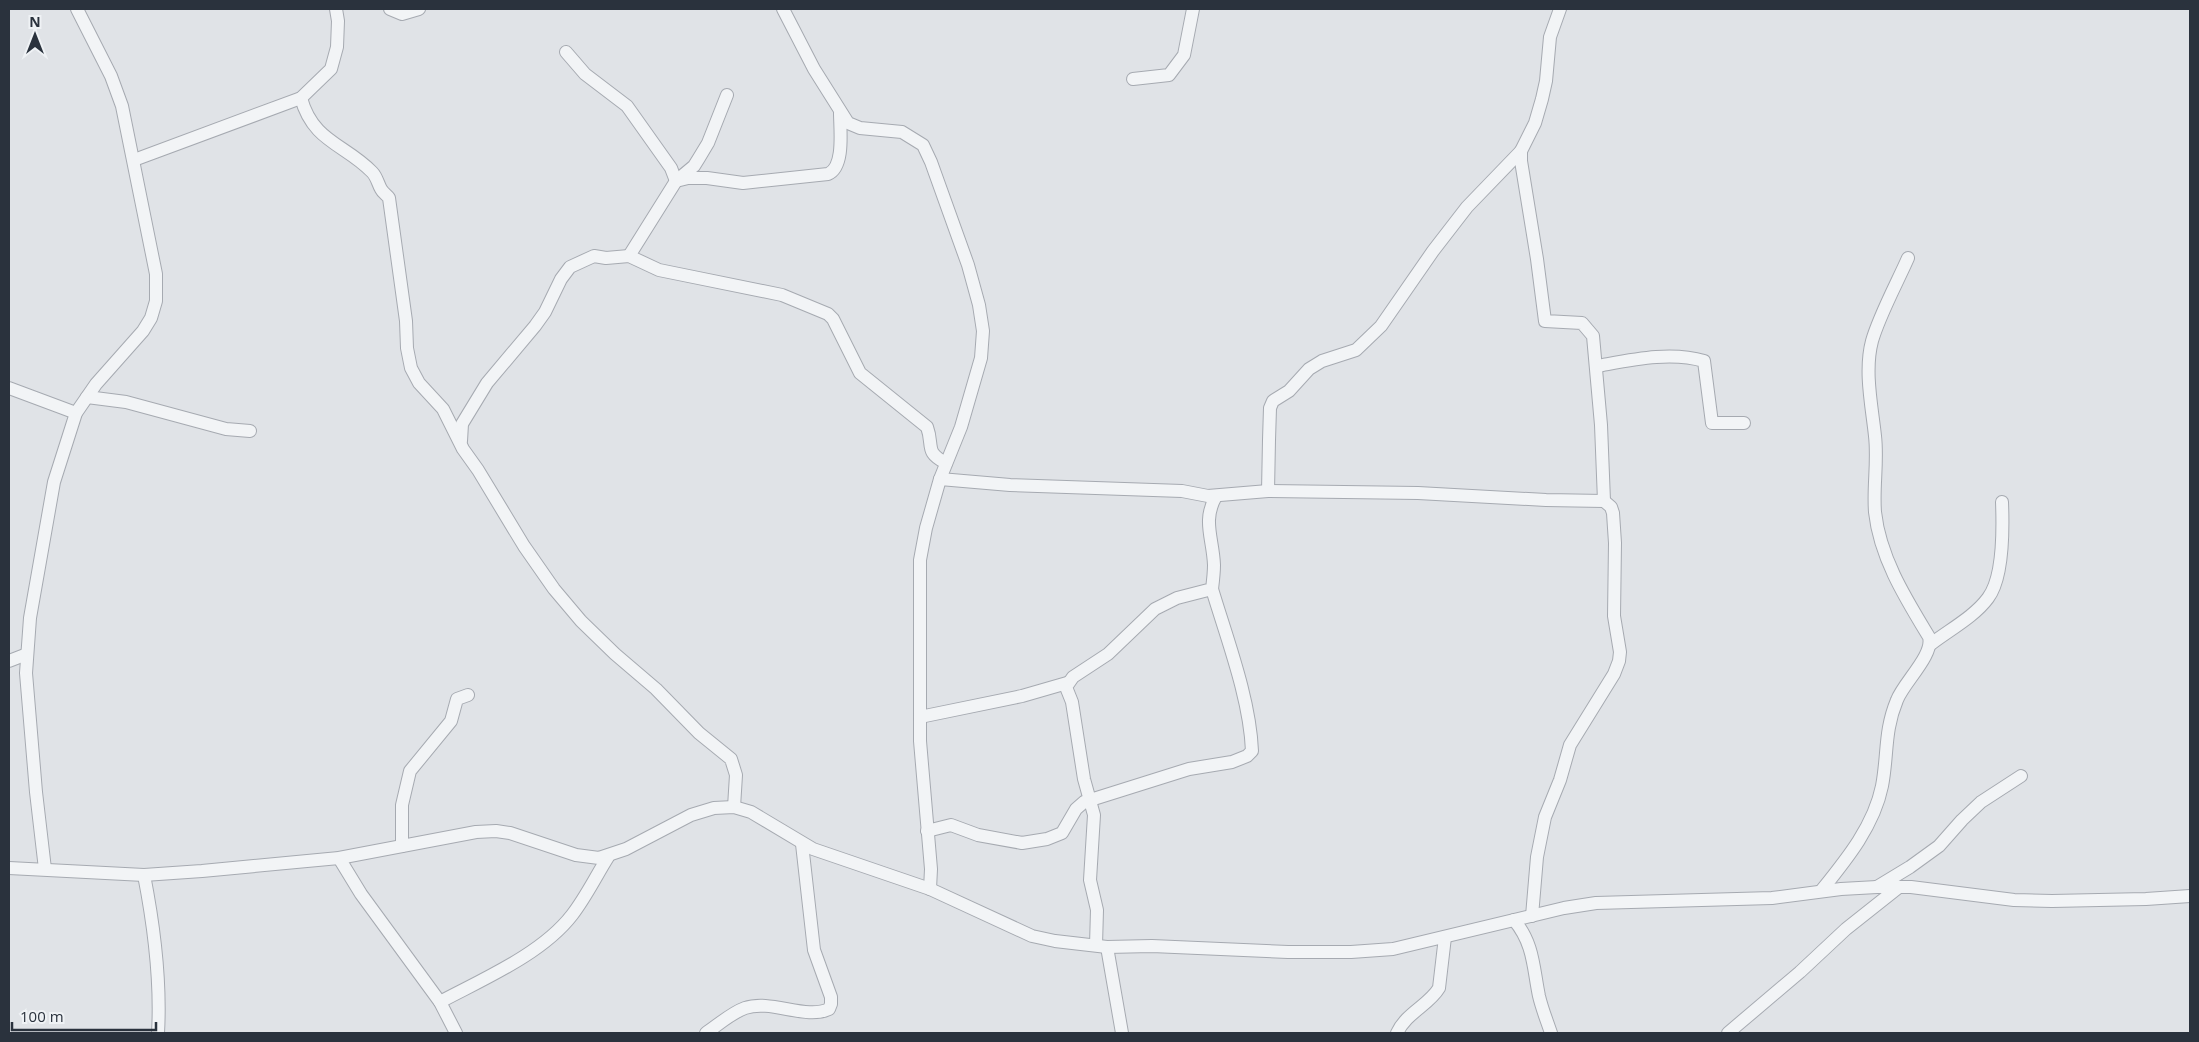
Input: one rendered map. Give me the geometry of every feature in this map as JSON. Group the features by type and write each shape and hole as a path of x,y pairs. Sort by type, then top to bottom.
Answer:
{"street":[{"path":"45,868 36,792 26,674 30,618 54,482 76,414 96,384 152,318 156,301 156,274 122,106 111,76 77,9"},
{"path":"134,160 301,98 331,68 337,47 338,21 336,9"},
{"path":"390,9 402,14 419,9"},
{"path":"783,9 814,69 848,123 860,128 902,132 923,145 931,162 968,266 979,305 983,331 981,358 961,427 940,479 926,528 920,560 920,741 931,870 930,889"},
{"path":"1133,79 1170,75 1184,55 1193,9"},
{"path":"1268,491 1268,440 1270,408 1273,401 1289,391 1309,369 1322,361 1356,350 1382,326 1433,251 1467,207 1521,151 1535,123 1542,99 1546,81 1550,37 1560,9"},
{"path":"566,52 585,74 627,106 658,148 671,168 676,181"},
{"path":"629,256 676,181 694,166 708,144 727,96"},
{"path":"301,98 311,123 342,150 373,172 381,189 389,198 411,368 419,383 450,419 462,449 478,470 524,546 554,589 581,621 615,654 656,689 699,733 731,759 736,775 734,807"},
{"path":"676,181 688,178 707,178 743,183 833,172 840,154 840,113"},
{"path":"1521,151 1538,259 1543,316 1545,321 1573,321 1582,323 1593,336 1604,501"},
{"path":"462,449 460,438 462,424 478,394 535,326 545,312 561,279 570,267 594,256 606,258 629,256 659,270 782,295 828,314 833,319 860,373 927,427 932,452 937,458 946,463"},
{"path":"1908,258 1876,330 1870,352 1872,410 1876,438 1875,511 1878,532 1894,577 1931,644"},
{"path":"1596,366 1647,358 1695,358 1704,360 1712,423 1744,423"},
{"path":"9,388 76,414"},
{"path":"87,397 126,402 226,428 250,431"},
{"path":"940,479 1010,485 1182,491 1216,496 1268,491 1418,493 1604,501 1611,507 1613,513 1615,543 1613,605 1620,652 1619,661 1614,674 1570,745 1544,825 1537,857 1532,916"},
{"path":"927,830 951,825 978,835 1022,843 1047,839 1062,833 1076,809 1084,802 1166,775 1232,762 1247,756 1252,751 1251,735 1238,676 1212,589 1214,565 1208,518 1209,508 1216,496"},
{"path":"1821,891 1848,858 1877,804 1882,784 1890,716 1900,691 1927,653 1931,644 1979,608 1990,596 1995,585 2004,536 2002,502"},
{"path":"920,717 1022,696 1067,683 1089,665 1108,654 1155,608 1177,598 1212,589"},
{"path":"9,660 27,654"},
{"path":"1067,683 1066,690 1072,702 1084,779 1094,826 1090,880 1097,910 1102,946 1122,1033"},
{"path":"402,846 402,805 410,771 451,721 457,698 468,695"},
{"path":"1877,887 1940,846 1962,820 1981,802 2021,776"},
{"path":"9,868 45,868 144,875 339,858 476,832 496,831 532,839 588,858 608,857 691,815 714,808 734,807 751,812 802,844 930,889 1032,936 1055,941 1102,946 1152,946 1288,952 1351,952 1394,949 1514,920 1596,903 1763,899 1821,891 1877,887 1899,887 2014,900 2090,901 2190,896"},
{"path":"706,1033 746,1008 768,1007 818,1012 829,1009 832,1004 814,950 802,844"},
{"path":"440,1002 514,962 546,940 571,916 608,857"},
{"path":"339,858 382,924 440,1002 456,1033"},
{"path":"144,875 150,907 158,988 158,1033"},
{"path":"1728,1033 1800,972 1846,929 1899,887"},
{"path":"1514,920 1525,933 1528,941 1535,965 1540,997 1551,1033"},
{"path":"1397,1033 1400,1027 1421,1005 1435,995 1439,988 1445,937"}]}
